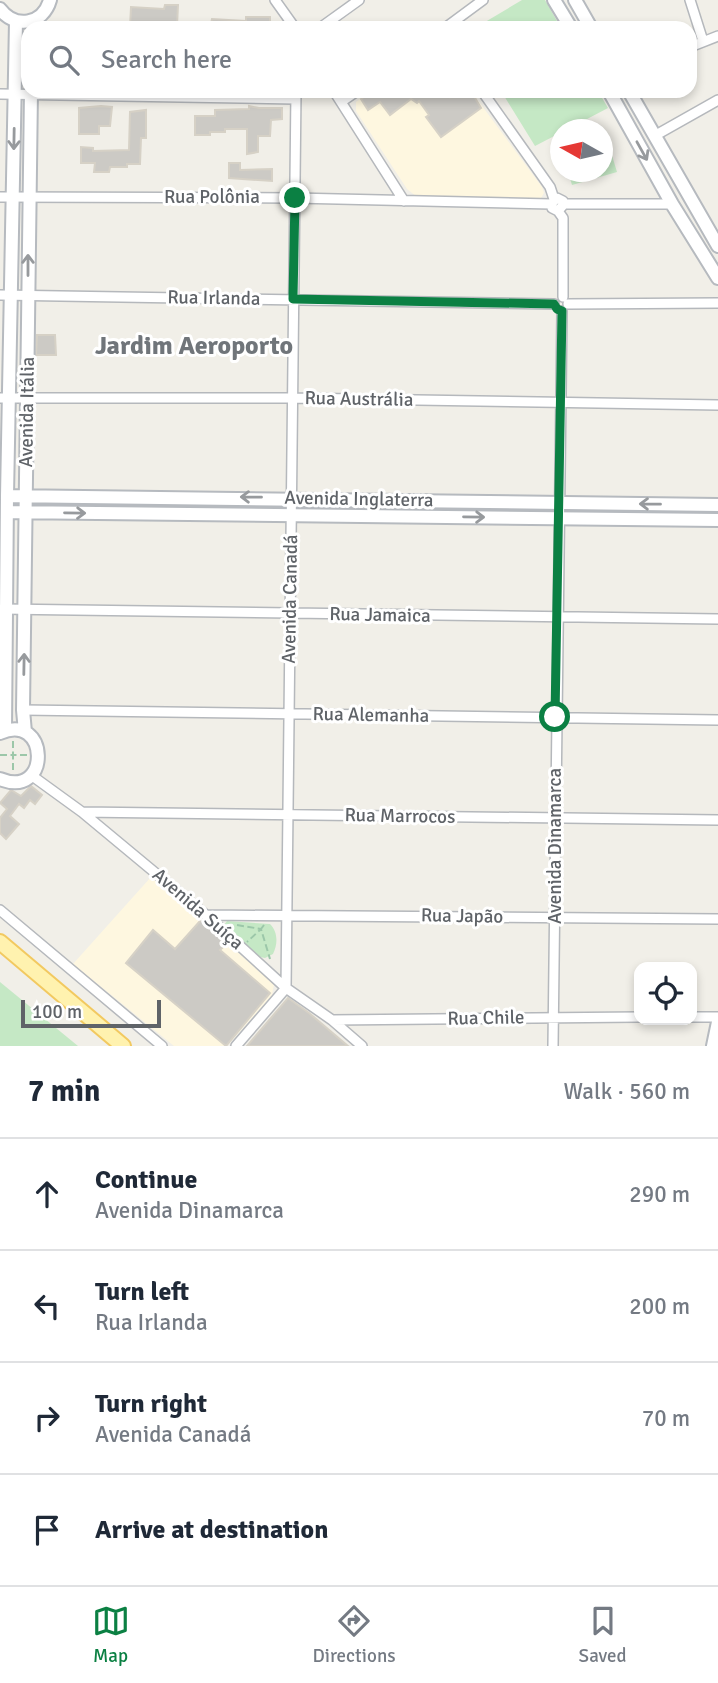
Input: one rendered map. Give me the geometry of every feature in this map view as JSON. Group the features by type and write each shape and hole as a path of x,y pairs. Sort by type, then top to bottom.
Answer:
{"main road":[{"path":"0,942 122,1046"}],"street":[{"path":"35,21 44,13 50,0"},
{"path":"275,0 290,21"},
{"path":"330,21 359,0"},
{"path":"454,21 483,0"},
{"path":"555,0 567,21"},
{"path":"575,0 587,21"},
{"path":"690,0 697,21"},
{"path":"0,9 7,18 21,22"},
{"name":"Avenida Itália","path":"11,731 3,609 3,496 7,197 15,94 16,21"},
{"path":"697,22 703,41"},
{"path":"697,44 718,36"},
{"path":"0,93 21,94"},
{"name":"Avenida Itália","path":"11,731 23,710 30,98"},
{"name":"Avenida Canadá","path":"286,988 295,98"},
{"path":"338,98 404,201"},
{"path":"341,102 347,98"},
{"path":"487,98 551,187 552,208 672,204"},
{"path":"613,98 672,204 718,278"},
{"path":"633,98 718,245 704,253"},
{"path":"656,135 718,100"},
{"name":"Rua Polônia","path":"7,197 552,201"},
{"name":"Avenida Dinamarca","path":"553,1046 561,208"},
{"name":"Rua Irlanda","path":"6,295 562,304 718,303"},
{"name":"Rua Austrália","path":"5,398 293,398 718,405"},
{"name":"Avenida Inglaterra","path":"3,496 25,494 718,505"},
{"name":"Avenida Inglaterra","path":"3,512 718,520"},
{"name":"Rua Jamaica","path":"3,609 718,619"},
{"name":"Rua Alemanha","path":"23,710 718,720"},
{"name":"Avenida Itália","path":"11,731 36,743 39,757"},
{"path":"4,782 23,780 32,775 39,757"},
{"name":"Avenida Suíça","path":"32,775 82,812 206,915 286,988 332,1020 362,1046"},
{"name":"Rua Marrocos","path":"82,812 718,820"},
{"path":"0,911 162,1046"},
{"name":"Rua Japão","path":"206,915 718,919"},
{"path":"236,1046 286,988"},
{"name":"Rua Chile","path":"332,1020 634,1017"},
{"path":"697,1018 718,1020 713,1046"}],"path":[{"path":"4,782 13,755 11,731"},
{"path":"0,755 39,757"},
{"path":"243,949 272,916"},
{"path":"237,925 261,929"},
{"path":"261,929 274,967"}],"shaded area":[{"path":"361,98 476,98 544,193 541,198 417,197 407,189 356,111 356,102"},
{"path":"151,877 274,984 272,995 227,1046 174,1046 73,964"}],"green space":[{"path":"522,0 545,0 557,21 487,21"},
{"path":"505,98 602,98 608,108 587,119 550,119 550,138 535,146"},
{"path":"227,921 270,924 276,938 273,954 260,957 224,925"},
{"path":"0,982 78,1046 0,1046"}],"building":[{"path":"165,5 178,5 177,21 130,21 131,7 164,9"},
{"path":"246,17 270,17 270,21 246,21"},
{"path":"212,19 246,21 212,21"},
{"path":"475,98 481,108 441,137 426,117 429,115 419,101 417,103 411,99 390,115 380,102 368,110 361,99"},
{"path":"249,106 282,108 282,119 271,120 270,136 258,136 258,152 247,154 247,129 225,129 225,132 210,132 210,135 195,135 195,116 215,116 215,110 249,109"},
{"path":"112,107 110,126 99,126 99,134 79,134 79,108"},
{"path":"146,110 146,138 141,138 140,164 110,167 109,172 94,172 95,163 81,163 81,147 93,148 93,151 129,150 130,112"},
{"path":"229,163 240,163 240,170 272,169 272,181 229,178"},
{"path":"37,335 55,335 56,355 36,355"},
{"path":"31,786 42,795 35,804 30,800 24,808 19,804 10,816 19,824 6,839 0,833 0,818 7,809 0,803 11,790 21,796"},
{"path":"201,920 227,943 220,950 270,993 226,1046 126,963 153,930 175,949"},
{"path":"288,998 309,1013 348,1046 247,1046"}],"district":[{"name":"Jardim Aeroporto","path":"194,346"}],"route":[{"path":"295,198 293,299 554,304 562,311 555,717"}]}
